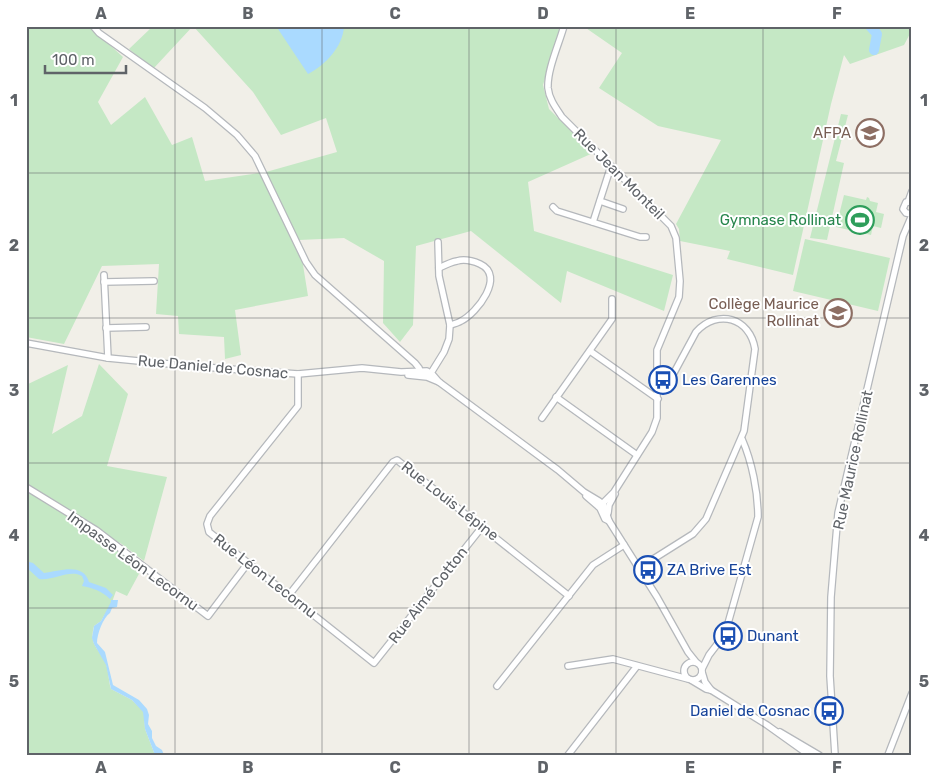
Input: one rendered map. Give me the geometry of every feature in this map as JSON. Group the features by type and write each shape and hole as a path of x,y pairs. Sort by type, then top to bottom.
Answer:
{"street":[{"path":"92,26 99,33 205,108 237,135 255,156 306,262 315,275 425,374 439,382 558,470 584,492 588,493 608,518 688,652 702,671 705,682 710,690"},
{"name":"Rue Jean Monteil","path":"564,26 550,71 548,89 550,97 562,116 673,230 676,238 680,281 679,296 657,350 658,399 656,425 614,492 600,506"},
{"path":"593,222 611,166"},
{"path":"912,190 910,202 904,206 904,211 912,214"},
{"path":"600,201 623,209"},
{"path":"553,207 557,211 640,237 646,237"},
{"name":"Rue Maurice Rollinat","path":"835,755 830,676 830,598 838,513 904,229 904,211"},
{"name":"Rue Maurice Rollinat","path":"904,229 912,214"},
{"path":"425,374 437,362 446,346 450,324 439,276 438,242"},
{"path":"439,268 459,260 477,262 485,266 492,281 485,296 473,313 461,322 450,324"},
{"path":"108,358 104,279 154,281"},
{"path":"542,418 612,319 612,299"},
{"path":"638,568 687,538 706,519 742,438 755,349 751,334 737,322 724,318 702,325 696,332 669,382 657,390"},
{"path":"106,328 146,327"},
{"name":"Rue Daniel de Cosnac","path":"26,343 108,358 190,366 298,374 362,368 401,372 407,375 425,374"},
{"path":"590,351 658,399"},
{"name":"Rue Léon Lecornu","path":"298,374 298,406 210,516 207,524 209,532 374,663"},
{"path":"556,397 637,455"},
{"path":"568,666 613,659 670,675 697,679 709,655 725,634 758,517 758,507 748,452 742,438"},
{"name":"Rue Louis Lépine","path":"289,595 393,462 397,460 569,596"},
{"name":"Impasse Léon Lecornu","path":"26,487 96,530 208,616 248,563"},
{"name":"Rue Jean Monteil","path":"608,518 609,505 615,494 614,492"},
{"name":"Rue Aimé Cotton","path":"374,663 482,527"},
{"path":"497,686 593,565 624,545"},
{"path":"688,652 684,674 689,679 767,726 809,755"},
{"path":"670,675 691,662 696,662 709,655"},
{"path":"568,755 637,666"},
{"path":"888,755 912,693"},
{"path":"767,726 789,736 819,755"},
{"path":"786,739 794,741 814,755"}],"green space":[{"path":"26,26 89,26 123,57 98,102 111,125 145,97 172,145 192,137 205,181 266,172 337,152 326,118 281,135 253,92 193,26 561,26 543,85 549,109 593,153 528,182 534,231 673,275 664,311 567,271 561,303 471,231 416,246 413,325 400,342 383,323 384,261 344,238 299,240 308,296 235,310 241,355 225,359 224,337 179,334 178,316 156,314 159,264 102,266 64,344 26,337"},
{"path":"149,26 193,26 153,69 129,49 151,28"},
{"path":"583,26 912,26 912,30 904,45 850,64 844,55 831,104 793,275 727,259 730,251 680,241 679,229 676,224 721,140 658,126 599,88 622,53"},
{"path":"841,114 848,115 836,161 844,163 827,240 810,238"},
{"name":"Gymnase Rollinat","path":"844,195 866,200 867,197 870,201 878,203 876,212 884,214 881,228 873,226 871,235 836,227"},
{"path":"805,239 890,258 878,311 793,291"},
{"path":"99,364 128,394 107,466 167,477 144,561 119,542 140,572 127,596 116,591 101,621 94,626 93,632 93,642 106,665 111,689 132,700 144,712 145,729 155,755 26,755 26,385 68,365 52,434 82,416"}],"water":[{"path":"276,26 344,26 337,48 321,66 308,74"},
{"path":"26,561 33,563 44,573 70,569 82,572 89,582 106,588 113,595 110,599 97,590 82,586 84,581 82,576 77,574 39,579 26,567"},
{"path":"111,600 118,600 117,607 112,608 103,622 97,643 105,652 113,685 139,700 147,709 149,715 148,724 152,731 152,738 164,755 155,755 145,729 143,712 132,700 111,689 106,665 94,644 92,638 94,626 101,621"}],"waterway":[{"path":"870,26 877,34 874,50"}],"place":[{"name":"AFPA","path":"870,133"},
{"name":"Gymnase Rollinat","path":"860,220"},
{"name":"Collège Maurice Rollinat","path":"838,313"},
{"name":"Les Garennes","path":"663,380"},
{"name":"ZA Brive Est","path":"648,570"},
{"name":"Dunant","path":"728,636"},
{"name":"Daniel de Cosnac","path":"829,711"}]}
